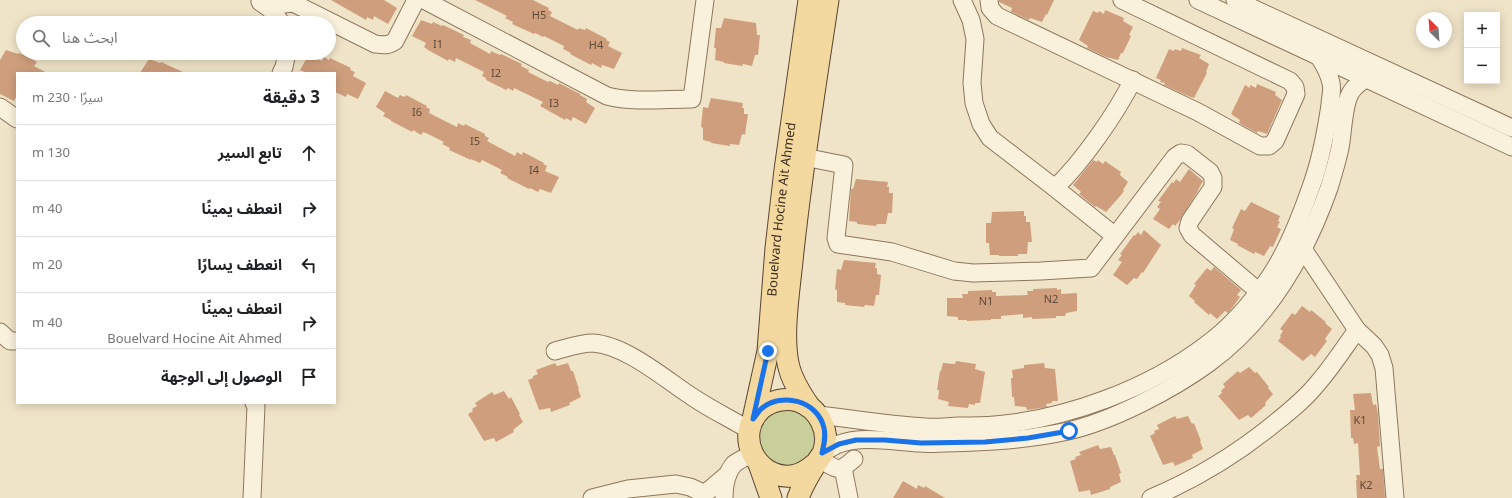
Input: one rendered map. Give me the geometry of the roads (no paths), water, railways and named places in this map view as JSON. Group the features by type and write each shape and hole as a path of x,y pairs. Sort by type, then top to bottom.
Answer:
{"main road":[{"name":"Bouelvard Hocine Ait Ahmed","path":"751,424 768,351 776,248 785,170 809,0"},
{"path":"798,498 819,458 826,440 824,427 794,383 788,364 786,344 794,245 804,157 828,0"},
{"path":"771,498 748,442 751,424 761,409 772,402 784,400 797,401 814,411"},
{"path":"755,459 768,472 780,476 793,476 805,472 819,458"}],"street":[{"path":"336,24 375,44 385,46 395,41 416,0"},
{"path":"424,0 607,96 637,100 692,99 705,0"},
{"path":"962,0 971,20 975,39 972,83 974,103 981,124 990,138 1115,236"},
{"path":"989,0 990,8 997,16 1198,112 1260,146 1269,146 1275,141 1296,94 1295,87 1290,82 1122,0"},
{"path":"1198,0 1512,146"},
{"path":"1235,0 1512,128"},
{"path":"261,3 293,3 319,16"},
{"path":"261,3 277,16"},
{"path":"814,411 879,423 926,427 995,425 1042,418 1091,405 1132,388 1171,369 1207,345 1228,326 1269,277 1288,244 1304,209 1317,169 1327,128 1332,86 1328,70 1319,57"},
{"path":"281,72 285,60"},
{"path":"849,498 849,463 837,469 819,458 839,444 856,440 945,443 985,442 1028,438 1069,431 1095,423 1128,409 1170,388 1208,363 1240,337 1266,309 1289,276 1315,224 1329,187 1340,148 1349,94 1355,86 1366,78"},
{"path":"1054,188 1066,177 1096,137 1123,100 1133,80"},
{"path":"0,107 16,118"},
{"path":"804,157 844,165 836,238 838,244 892,252 954,271 973,273 1041,272 1091,268 1175,157 1181,153 1187,154 1210,172 1213,178 1213,187 1190,221 1188,228 1192,235 1258,291"},
{"path":"1303,249 1357,330 1374,346 1380,356 1384,368 1395,498"},
{"path":"1151,498 1213,468 1250,444 1296,406 1318,384 1357,330"},
{"path":"0,332 10,341 16,341"},
{"path":"555,352 578,345 594,343 617,349 640,362 695,399 751,424"},
{"path":"252,498 256,406 255,404"},
{"path":"592,498 628,489 676,484 690,487 703,493 708,491 728,474 735,464 755,459"},
{"path":"724,498 724,488 728,474"}]}
